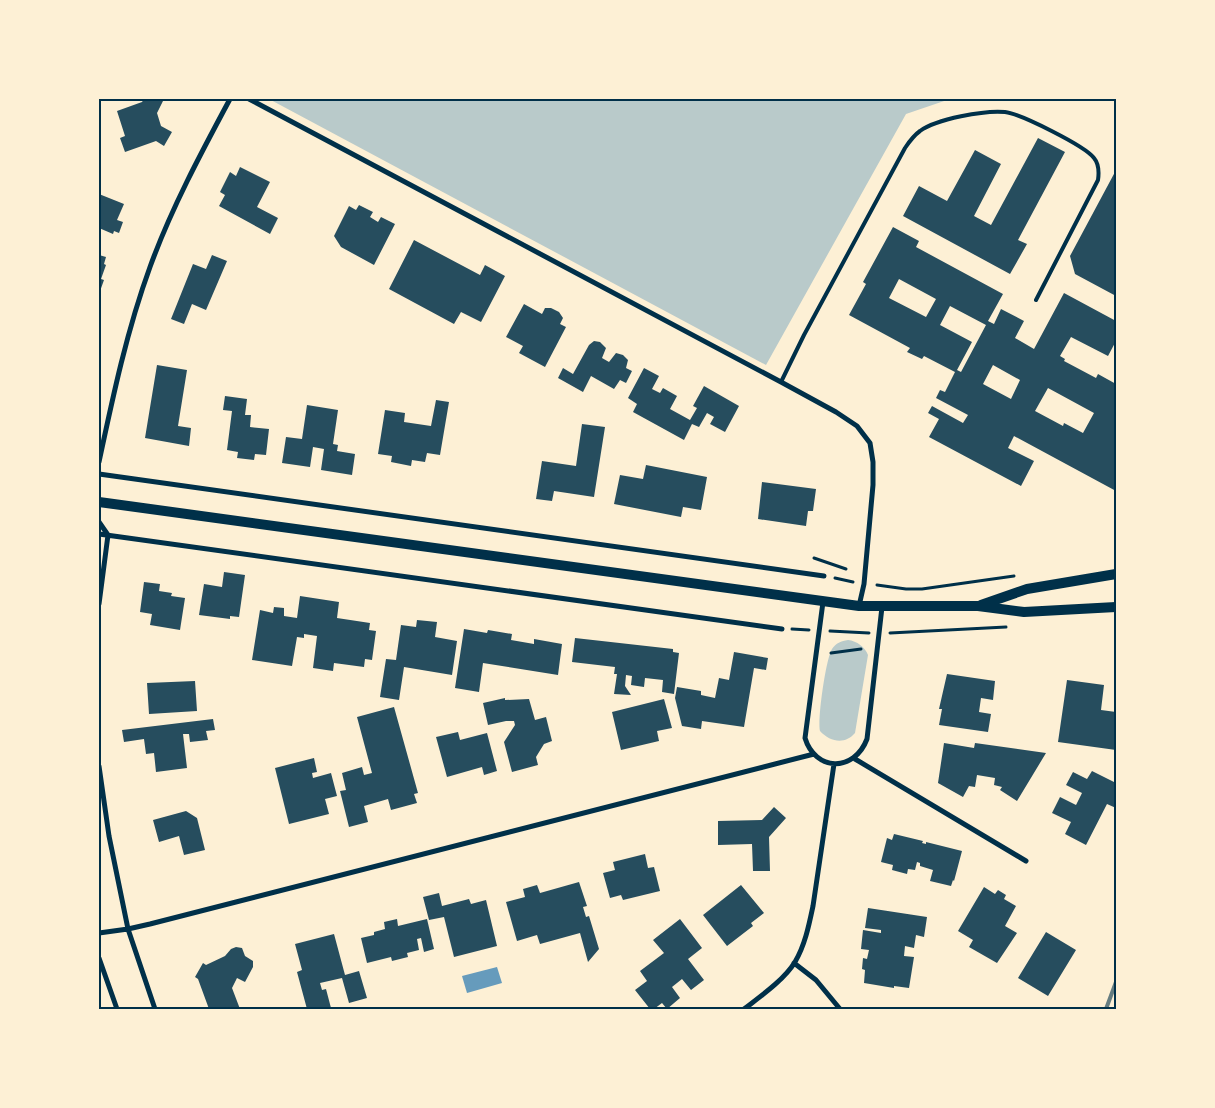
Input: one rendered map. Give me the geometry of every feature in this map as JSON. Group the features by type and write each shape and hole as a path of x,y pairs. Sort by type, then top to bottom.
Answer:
{"main road":[{"path":"99,502 859,606 978,606 1024,612 1116,607"},
{"path":"978,606 1027,589 1116,574"}],"street":[{"path":"99,462 120,366 150,267 191,173 230,99"},
{"path":"249,99 781,382 836,412 857,426 870,443 873,462 873,485 864,584 859,606"},
{"path":"99,474 824,576"},
{"path":"99,522 108,535 99,604"},
{"path":"99,534 782,630"},
{"path":"822,602 805,730 808,746 814,754 834,764 847,762 855,758 863,750 866,739 882,607"},
{"path":"99,933 128,930 814,754"},
{"path":"855,758 1026,861"},
{"path":"744,1009 770,989 794,963 809,925 834,764"},
{"path":"99,766 108,836 128,930 155,1009"},
{"path":"99,958 118,1009"},
{"path":"794,963 816,980 840,1009"}],"lane":[{"path":"781,382 804,335 905,148 916,134 930,126 977,113 1005,112 1024,117 1056,134 1094,158 1098,168 1098,180 1036,300"}],"path":[{"path":"906,589 922,589 1019,575"},
{"path":"831,653 861,649"}],"shaded area":[{"path":"269,99 950,99 906,114 766,365"},
{"path":"848,640 860,645 868,655 855,733 847,739 838,741 828,738 820,731 821,703 827,664 832,649 835,645"}],"water":[{"path":"497,967 502,983 467,993 462,976"}],"building":[{"path":"144,99 163,101 157,113 161,126 172,132 164,146 156,141 125,152 120,138 125,136 117,111 142,102"},
{"path":"1038,138 1065,152 1018,240 1027,244 1010,274 903,216 919,186 947,201 975,150 1001,164 974,216 991,225"},
{"path":"240,167 270,182 257,207 278,218 270,234 219,206 225,195 220,192 230,172 236,176"},
{"path":"1115,172 1116,296 1075,274 1070,256"},
{"path":"99,194 124,204 117,220 123,222 119,233 114,231 113,234 99,228"},
{"path":"359,205 373,212 370,217 378,222 381,217 395,224 374,265 341,247 334,236 349,206 356,210"},
{"path":"893,227 919,241 916,247 1003,294 988,321 994,324 1001,309 1024,321 1015,338 1034,349 1064,293 1116,321 1116,341 1108,356 1071,337 1060,356 1065,359 1064,361 1096,378 1098,374 1116,384 1116,491 1014,436 1008,448 1034,461 1021,486 929,437 939,419 928,413 932,406 963,423 968,415 936,398 940,390 945,392 955,372 924,356 922,359 907,352 910,348 849,315 866,284 863,282","holes":["899,279 936,299 926,317 889,298","950,306 986,325 961,372 957,370 972,342 940,325","993,365 1020,380 1011,399 983,384","1048,388 1094,413 1083,433 1064,423 1063,426 1035,411"]},
{"path":"414,240 480,275 485,265 505,276 481,322 461,312 454,324 389,289"},
{"path":"99,255 106,257 104,264 106,265 101,279 104,280 99,294"},
{"path":"212,255 227,261 206,310 192,304 184,324 171,319 193,264 206,269"},
{"path":"524,304 542,314 545,308 551,308 559,312 563,318 560,324 566,327 545,367 519,353 523,346 506,337"},
{"path":"594,341 600,342 606,348 602,358 609,362 616,353 623,355 628,360 626,368 632,371 626,383 620,380 614,389 591,376 583,392 558,378 563,368 573,374 589,345"},
{"path":"157,365 187,370 178,426 191,428 189,446 145,438"},
{"path":"644,368 659,376 652,389 660,393 663,388 677,396 670,409 690,420 697,408 693,406 704,386 739,406 725,432 710,424 714,417 707,413 699,427 692,424 684,440 633,412 637,404 628,398"},
{"path":"225,396 247,399 245,415 251,415 250,427 269,429 266,455 255,454 254,460 237,458 238,452 227,450 232,411 223,410"},
{"path":"436,400 449,402 440,455 427,453 425,462 412,460 411,466 391,462 392,456 378,454 385,410 405,413 404,422 431,426"},
{"path":"307,405 338,410 333,444 338,445 337,451 355,454 352,475 321,470 324,449 313,447 310,467 282,463 286,437 302,439"},
{"path":"582,424 605,427 594,497 554,491 552,501 536,499 542,461 576,466"},
{"path":"646,465 707,477 701,510 683,507 681,517 614,504 620,475 643,479"},
{"path":"762,482 816,489 813,511 808,511 806,526 758,519"},
{"path":"224,572 245,575 239,617 230,616 230,619 199,615 204,584 222,587"},
{"path":"144,582 160,584 159,591 172,593 171,596 185,598 180,630 150,625 152,614 140,612"},
{"path":"300,596 339,602 337,618 370,623 369,630 376,631 372,660 365,659 364,667 334,663 333,671 313,668 317,636 304,634 304,638 297,637 292,666 252,660 260,610 273,613 274,607 284,608 284,616 297,618"},
{"path":"417,620 437,622 435,637 457,641 452,675 404,667 399,700 380,697 386,659 396,660 401,625 416,627"},
{"path":"464,629 487,633 488,630 512,634 511,640 534,644 534,639 562,644 558,675 483,663 479,692 455,688"},
{"path":"575,638 673,649 673,652 679,653 674,694 662,692 663,680 645,678 644,687 631,685 632,676 626,675 625,686 631,695 614,694 617,674 614,674 615,667 572,662"},
{"path":"734,652 768,658 766,670 754,668 744,727 702,721 701,729 682,726 675,698 677,687 701,691 701,695 715,698 719,678 729,680"},
{"path":"947,674 995,681 993,700 981,698 979,712 991,714 988,732 939,725 942,709 939,709"},
{"path":"1067,680 1104,685 1101,710 1116,712 1116,750 1058,742"},
{"path":"195,681 197,711 149,714 147,683"},
{"path":"505,698 505,700 529,699 535,720 546,717 552,741 544,744 536,757 538,765 512,772 504,742 515,725 514,721 488,725 483,703"},
{"path":"664,699 672,728 657,731 659,741 621,750 612,712"},
{"path":"394,707 418,793 414,794 417,803 391,810 388,799 364,806 368,822 349,827 340,791 346,790 342,773 362,767 364,775 372,773 357,717"},
{"path":"213,719 215,730 206,731 208,740 190,742 189,734 183,734 187,768 156,772 154,753 146,754 144,739 124,742 122,730"},
{"path":"458,732 460,740 487,733 497,771 484,775 482,767 447,777 436,737"},
{"path":"944,743 974,748 975,743 1046,753 1017,801 1000,790 1002,787 994,785 995,778 977,775 975,787 969,786 963,797 938,783"},
{"path":"314,758 317,772 312,773 313,778 331,773 337,796 325,799 329,814 289,824 275,768"},
{"path":"1092,771 1116,783 1116,808 1107,804 1086,845 1065,834 1071,822 1052,813 1060,797 1076,805 1082,793 1066,785 1073,772 1087,779"},
{"path":"774,807 786,818 769,837 770,871 753,871 752,844 718,845 718,821 762,820"},
{"path":"186,811 197,818 205,850 184,855 179,836 159,842 153,820"},
{"path":"894,834 923,841 922,843 926,844 926,842 962,851 951,886 930,881 933,870 920,866 920,863 917,862 915,870 908,869 907,874 892,870 893,865 881,862 887,838 892,840"},
{"path":"645,854 648,868 654,867 660,891 623,900 621,895 610,898 603,873 615,870 613,862"},
{"path":"579,882 587,906 583,907 586,917 589,916 599,949 588,962 580,933 540,944 537,935 517,941 506,902 525,897 523,889 537,885 540,893"},
{"path":"741,885 764,913 751,923 753,926 727,946 703,915"},
{"path":"984,887 995,894 998,890 1006,895 1004,899 1016,906 1005,926 1017,933 997,963 969,947 973,940 958,931"},
{"path":"439,893 442,906 469,899 471,904 486,900 497,946 454,957 444,917 429,920 423,897"},
{"path":"868,908 927,917 924,937 916,935 914,948 905,946 904,956 914,957 909,988 894,986 894,988 864,983 865,970 862,969 863,958 867,959 869,950 861,949 863,930 881,933 881,930 865,928"},
{"path":"397,919 398,926 427,919 434,949 424,952 421,938 417,939 419,950 407,953 408,957 392,961 391,957 367,963 361,938 374,935 374,932 385,929 384,922"},
{"path":"680,919 702,948 688,959 704,980 691,990 682,979 672,987 680,998 667,1009 662,1003 654,1009 650,1009 635,990 647,981 640,971 664,953 653,940"},
{"path":"1046,932 1076,950 1048,996 1018,978"},
{"path":"334,934 345,975 359,971 367,998 349,1003 342,978 320,983 322,990 326,989 331,1008 307,1009 297,972 302,970 295,944"},
{"path":"236,947 242,948 245,956 253,961 253,967 245,982 237,978 232,988 240,1009 209,1009 198,979 195,977 203,963 206,965 225,956 231,949"}],"railway":[{"path":"1106,1009 1116,982"}]}
